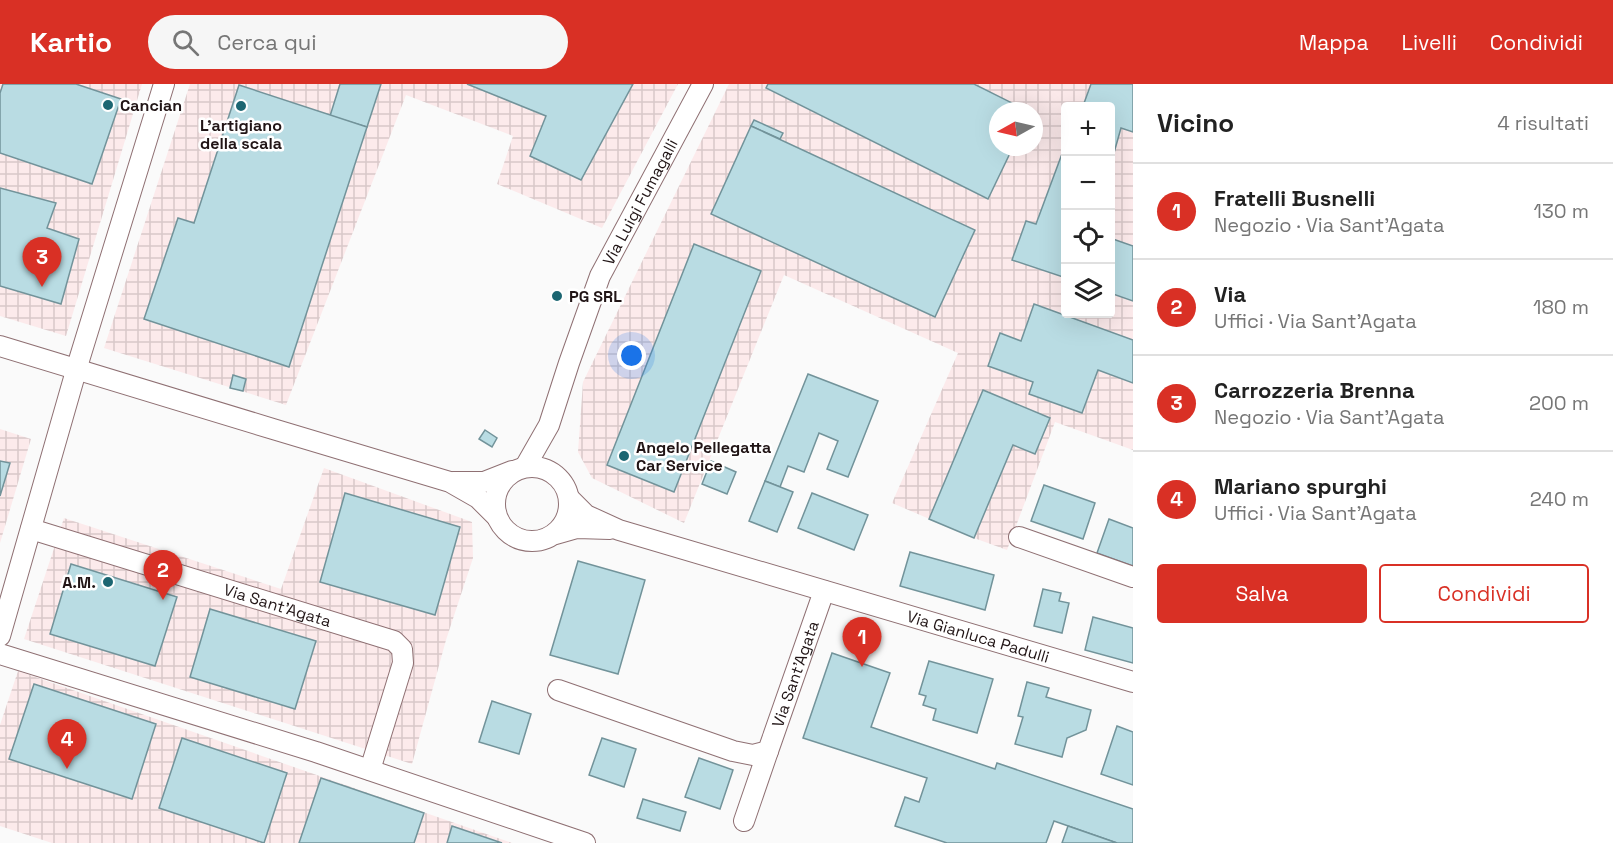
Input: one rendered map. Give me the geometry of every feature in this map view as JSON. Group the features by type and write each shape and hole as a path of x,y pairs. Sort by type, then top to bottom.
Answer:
{"street":[{"path":"0,636 3,612 31,529 83,347 164,84"},
{"name":"Via Luigi Fumagalli","path":"520,468 549,425 600,276 703,84"},
{"path":"0,346 450,482 477,498 496,516 504,530 514,538 533,542 577,528 619,530"},
{"name":"Via Luigi Fumagalli","path":"549,425 553,472"},
{"path":"450,482 484,482 520,468 532,466 553,472 564,485 569,498 567,519 556,534"},
{"path":"496,516 495,494 505,477 520,468"},
{"path":"569,498 586,515 619,530 824,591"},
{"name":"Via Sant'Agata","path":"31,529 394,641 402,649 403,663 370,770"},
{"path":"1019,537 1133,578"},
{"name":"Via Sant'Agata","path":"744,821 824,591"},
{"name":"Via Gianluca Padulli","path":"824,591 1133,682"},
{"path":"0,654 370,770 585,843"},
{"path":"558,690 733,751 753,755 768,751"}],"shaded area":[{"path":"0,84 142,84 66,336 0,316"},
{"path":"190,84 678,84 602,228 497,184 513,136 406,95 286,405 104,348"},
{"path":"729,84 1133,84 1133,450 1055,422 1007,550 892,503 958,353 784,275 684,523 592,478 578,452 583,382"},
{"path":"0,429 31,439 0,543"},
{"path":"324,468 472,522 473,558 446,640 412,764 24,639 64,518 281,589"},
{"path":"18,671 512,843 52,843 0,826 0,725"}],"building":[{"path":"3,84 76,84 121,99 92,184 0,153 0,93"},
{"path":"340,84 381,84 367,127 330,116"},
{"path":"467,84 633,84 581,180 530,156 546,116"},
{"path":"768,84 974,84 1010,102 989,102 989,156 1009,156 988,199 766,88"},
{"path":"1091,84 1133,84 1133,132 1121,128 1115,149 1115,102 1084,102"},
{"path":"239,85 367,127 289,367 144,319 178,218 194,223"},
{"path":"754,120 783,133 780,139 751,126"},
{"path":"751,126 975,230 935,317 711,214"},
{"path":"1061,156 1061,276 1012,260 1026,221 1036,224"},
{"path":"0,188 56,203 47,228 79,239 61,304 0,286"},
{"path":"1115,240 1133,246 1133,301 1115,295"},
{"path":"694,244 761,271 674,492 607,465"},
{"path":"1034,304 1061,314 1061,318 1072,318 1133,340 1133,383 1098,370 1082,413 1029,394 1033,382 988,366 1000,333 1021,341"},
{"path":"808,374 878,401 848,477 827,469 838,441 819,433 804,472 788,466 780,487 765,481"},
{"path":"233,375 246,379 243,391 230,388"},
{"path":"983,390 1050,418 1035,454 1013,445 974,538 929,519"},
{"path":"485,430 497,438 492,447 479,439"},
{"path":"0,461 10,463 0,496"},
{"path":"711,461 736,472 727,494 702,484"},
{"path":"765,481 793,492 777,532 749,521"},
{"path":"1044,485 1095,503 1083,539 1031,521"},
{"path":"345,493 460,527 435,615 320,582"},
{"path":"812,493 868,515 854,550 798,528"},
{"path":"1109,519 1133,528 1133,566 1097,553"},
{"path":"910,552 994,575 985,610 900,586"},
{"path":"578,561 645,580 618,674 550,655"},
{"path":"71,564 177,597 155,666 50,634"},
{"path":"1043,589 1061,593 1059,601 1069,603 1062,633 1034,626"},
{"path":"210,609 316,641 295,709 190,677"},
{"path":"1093,617 1133,628 1133,663 1085,650"},
{"path":"832,653 890,673 871,727 995,769 997,763 1133,809 1133,843 1117,843 1054,821 1046,843 947,843 895,826 905,797 919,802 927,778 803,738"},
{"path":"929,661 993,679 977,733 933,720 936,709 923,705 926,696 919,694"},
{"path":"1027,682 1049,688 1046,697 1091,710 1086,730 1067,738 1062,757 1015,744 1023,717 1018,716"},
{"path":"34,684 156,724 132,799 9,759"},
{"path":"492,701 531,714 519,754 479,742"},
{"path":"1117,726 1133,732 1133,785 1101,774"},
{"path":"182,738 287,773 264,843 159,808"},
{"path":"602,738 636,749 624,787 589,775"},
{"path":"699,758 733,770 720,809 685,797"},
{"path":"321,778 424,813 414,843 299,843"},
{"path":"643,799 686,812 680,831 637,818"},
{"path":"452,826 502,843 447,843"},
{"path":"1068,826 1117,843 1062,843"}],"place":[{"name":"Cancian","path":"108,105"},
{"name":"L'artigiano della scala","path":"241,106"},
{"name":"Carrozzeria Brenna","path":"42,287"},
{"name":"PG SRL","path":"557,296"},
{"name":"Angelo Pellegatta Car Service","path":"624,456"},
{"name":"A.M.","path":"108,582"},
{"name":"Via","path":"163,600"},
{"name":"Fratelli Busnelli","path":"862,667"},
{"name":"Mariano spurghi","path":"67,769"}]}
